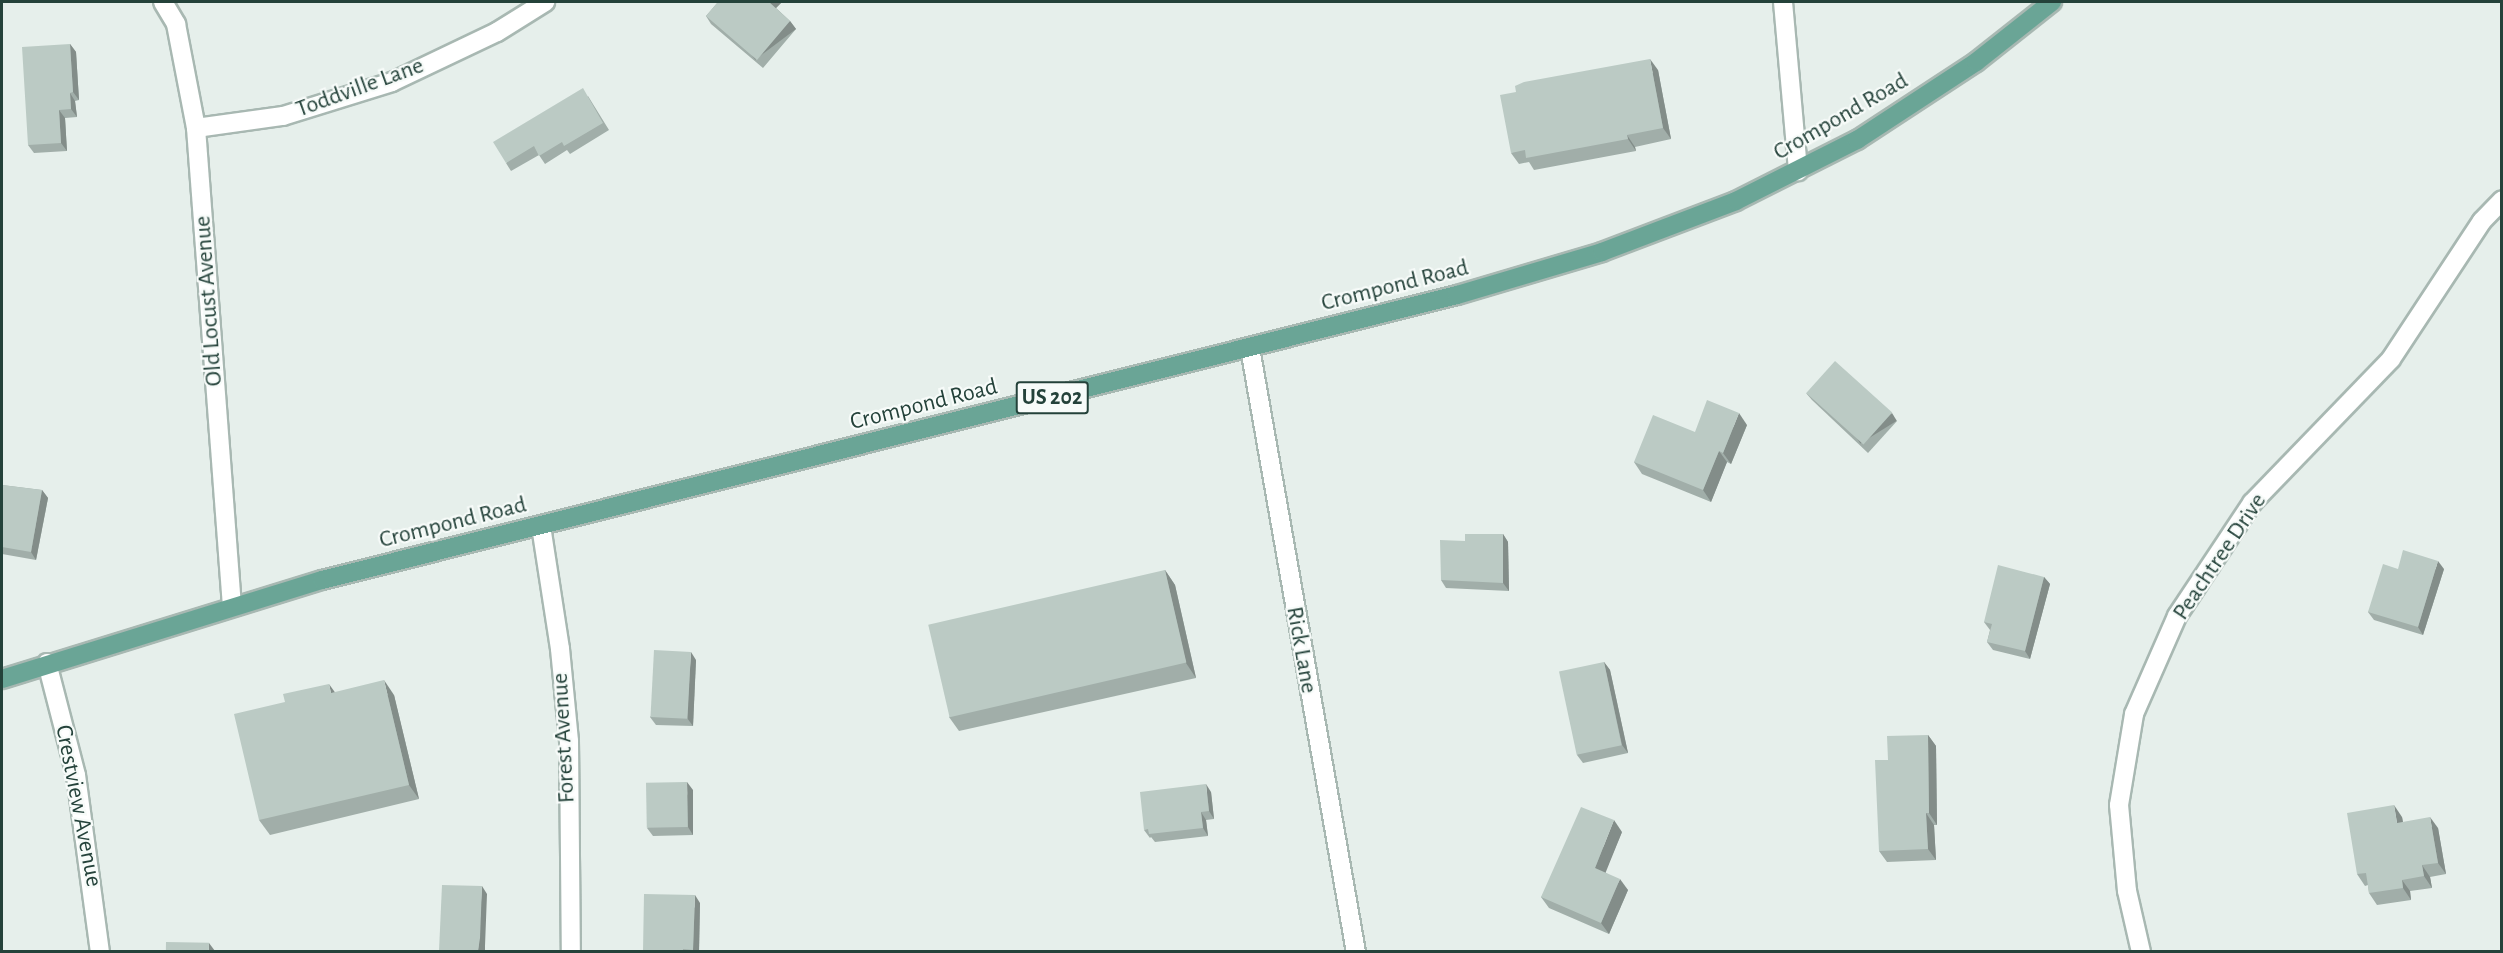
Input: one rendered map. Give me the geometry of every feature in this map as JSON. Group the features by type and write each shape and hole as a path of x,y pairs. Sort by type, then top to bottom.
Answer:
{"main road":[{"name":"Crompond Road","path":"2,679 232,605 1457,295 1602,252 1670,229 1798,171 1915,104 1976,62 2052,2"}],"street":[{"name":"Old Locust Avenue","path":"163,2 176,24 196,128 232,605"},
{"name":"Toddville Lane","path":"196,128 283,116 392,82 497,32 545,2"},
{"path":"1783,2 1798,171"},
{"name":"Peachtree Drive","path":"2141,951 2127,891 2119,805 2134,714 2177,616 2252,503 2391,359 2482,221 2502,200"},
{"name":"Rick Lane","path":"1250,348 1356,951"},
{"name":"Forest Avenue","path":"541,526 560,649 568,741 571,951"},
{"name":"Crestview Avenue","path":"47,663 76,775 100,951"}],"building":[{"path":"718,2 769,2 790,21 757,60 706,16"},
{"path":"70,44 73,92 70,93 71,109 59,110 61,143 28,145 22,47"},
{"path":"1650,59 1663,128 1627,135 1628,139 1526,158 1525,150 1511,153 1500,95 1516,92 1515,86 1524,82"},
{"path":"583,88 603,123 564,146 562,142 539,156 534,146 506,163 493,142"},
{"path":"1835,361 1892,413 1863,444 1806,393"},
{"path":"1707,400 1739,413 1723,453 1719,451 1703,490 1634,462 1653,415 1695,432"},
{"path":"2,485 42,490 31,552 2,547"},
{"path":"1465,534 1503,534 1503,583 1441,580 1440,540 1465,541"},
{"path":"2403,550 2438,561 2418,627 2368,612 2383,564 2398,569"},
{"path":"1998,565 2044,577 2025,651 1987,642 1992,624 1984,622"},
{"path":"1165,570 1186,663 950,717 928,625"},
{"path":"654,650 691,652 687,719 650,717"},
{"path":"1604,662 1622,745 1577,755 1559,672"},
{"path":"384,680 409,785 259,820 234,714 285,702 283,694 329,684 331,693"},
{"path":"1928,735 1929,813 1926,813 1928,849 1879,851 1875,760 1888,760 1887,736"},
{"path":"687,782 688,827 647,828 646,783"},
{"path":"1206,784 1209,811 1201,812 1203,828 1149,834 1148,829 1144,830 1140,792"},
{"path":"2394,805 2397,823 2430,817 2438,863 2422,865 2424,876 2402,880 2403,888 2369,893 2366,873 2357,874 2347,813"},
{"path":"1581,807 1614,820 1595,868 1620,879 1601,923 1541,897"},
{"path":"442,885 482,886 478,951 439,951"},
{"path":"644,894 695,895 693,950 643,951"},
{"path":"166,942 209,943 209,952 166,951"}]}
